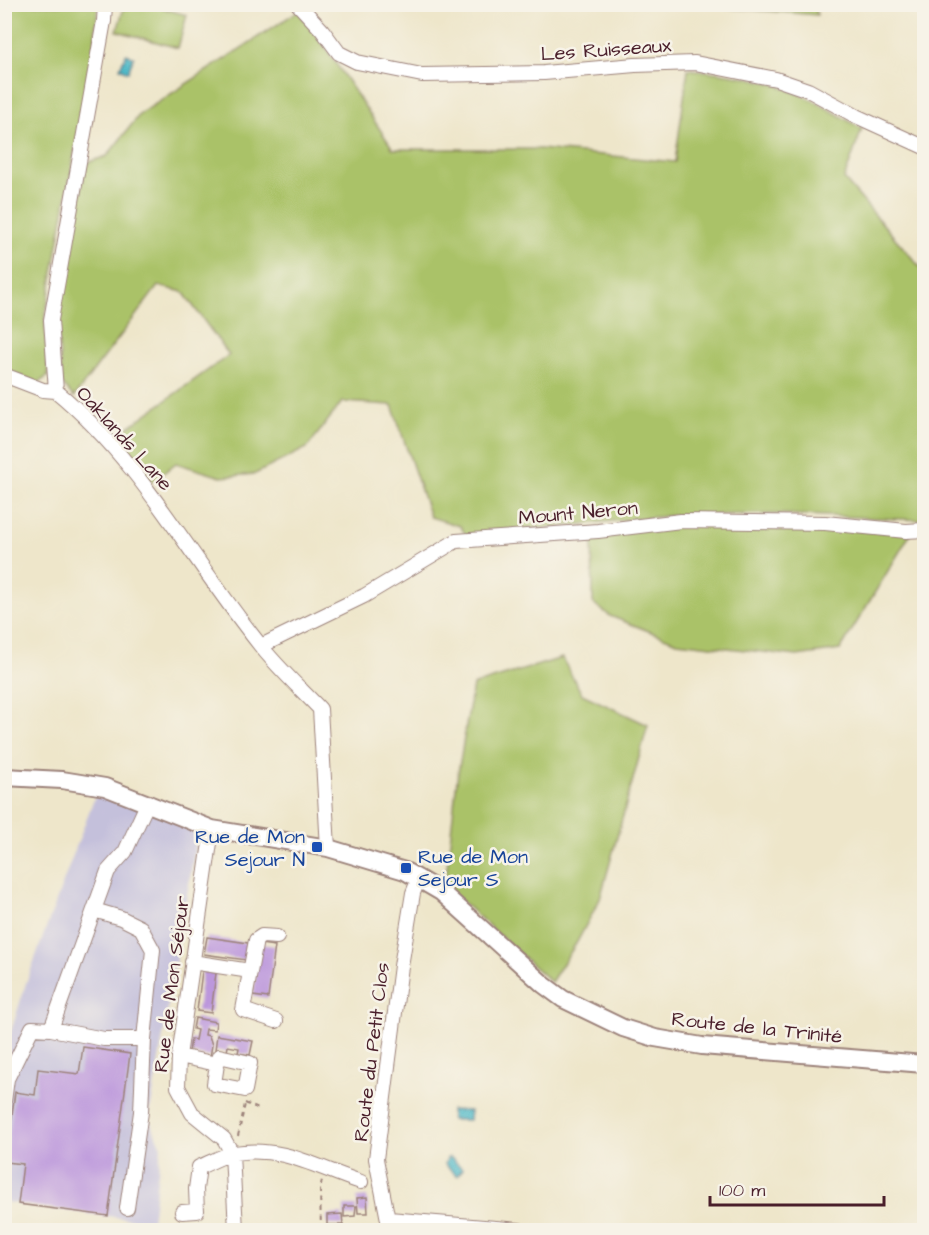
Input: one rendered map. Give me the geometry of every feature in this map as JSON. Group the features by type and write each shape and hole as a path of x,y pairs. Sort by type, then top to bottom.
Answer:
{"main road":[{"name":"Route de la Trinité","path":"4,777 62,780 105,787 212,829 327,848 388,865 419,878 441,892 544,985 563,999 623,1028 655,1038 702,1046 924,1064"}],"street":[{"name":"Oaklands Lane","path":"105,4 104,21 51,320 56,392 81,411 144,486 261,646 320,709 327,848"},
{"name":"Les Ruisseaux","path":"298,4 339,53 357,62 422,75 544,73 635,64 695,63 776,79 808,90 856,116 924,147"},
{"path":"4,375 43,390 56,392"},
{"name":"Mount Neron","path":"261,646 364,596 456,541 598,531 681,521 825,523 906,531 924,530"},
{"path":"51,1029 108,871 125,852 148,802"},
{"name":"Rue de Mon Séjour","path":"212,829 179,1056 178,1087 192,1113 225,1139 232,1153"},
{"name":"Route du Petit Clos","path":"389,1225 376,1159 401,966 413,893 419,878"},
{"path":"94,910 121,918 141,928 153,950 144,1040 141,1112 127,1208"},
{"path":"276,1021 243,1010 256,940 262,936 277,937"},
{"path":"192,962 250,971"},
{"path":"4,1101 7,1079 32,1028 51,1029 104,1039 144,1040"},
{"path":"179,1056 217,1064"},
{"path":"183,1212 197,1211 196,1189 199,1167 232,1153 270,1151 295,1156 361,1182"},
{"path":"232,1153 236,1230"},
{"path":"389,1225 519,1230"}],"path":[{"path":"232,1153 236,1145 245,1104"},
{"path":"321,1230 320,1189 325,1169"}],"shaded area":[{"path":"96,793 198,830 149,1118 161,1147 152,1222 5,1202 5,1051 26,983"}],"green space":[{"path":"125,4 150,5 187,15 178,48 117,31"},
{"path":"4,5 98,5 95,38 45,318 48,376 38,383 5,370"},
{"path":"690,5 815,5 817,15"},
{"path":"298,11 325,47 393,149 540,149 675,162 688,69 773,84 814,101 862,129 844,179 920,267 924,265 924,520 779,514 678,515 466,535 460,526 430,517 392,405 342,402 307,448 255,474 221,477 176,463 152,482 116,436 229,355 183,292 158,286 74,397 62,384 57,318 86,163 107,156 140,114"},
{"path":"682,523 911,533 840,650 797,656 677,642 610,616 593,603 592,535"},
{"path":"562,658 582,694 648,725 600,899 577,942 551,982 445,886 457,779 473,685"}],"water":[{"path":"126,54 134,57 128,72 120,68"},
{"path":"451,1110 470,1111 469,1120 451,1120"},
{"path":"450,1157 463,1169 457,1176 445,1164 447,1158"}],"building":[{"path":"207,937 248,943 246,960 204,954"},
{"path":"260,944 275,946 268,998 253,996"},
{"path":"202,971 216,973 211,1013 197,1011"},
{"path":"195,1018 216,1022 215,1030 206,1029 205,1035 209,1036 212,1045 210,1057 189,1053 191,1039 195,1040 197,1030 193,1029"},
{"path":"217,1035 253,1041 250,1055 238,1053 239,1048 228,1046 227,1052 215,1050"},
{"path":"83,1047 130,1054 108,1216 18,1204 23,1164 6,1162 15,1092 35,1095 38,1069 79,1074"},
{"path":"367,1197 368,1213 358,1213 357,1198"},
{"path":"344,1206 356,1206 355,1216 344,1217"},
{"path":"342,1214 343,1225 327,1225 327,1215"}],"place":[{"name":"Rue de Mon Sejour N","path":"317,847"},
{"name":"Rue de Mon Sejour S","path":"406,868"}]}
